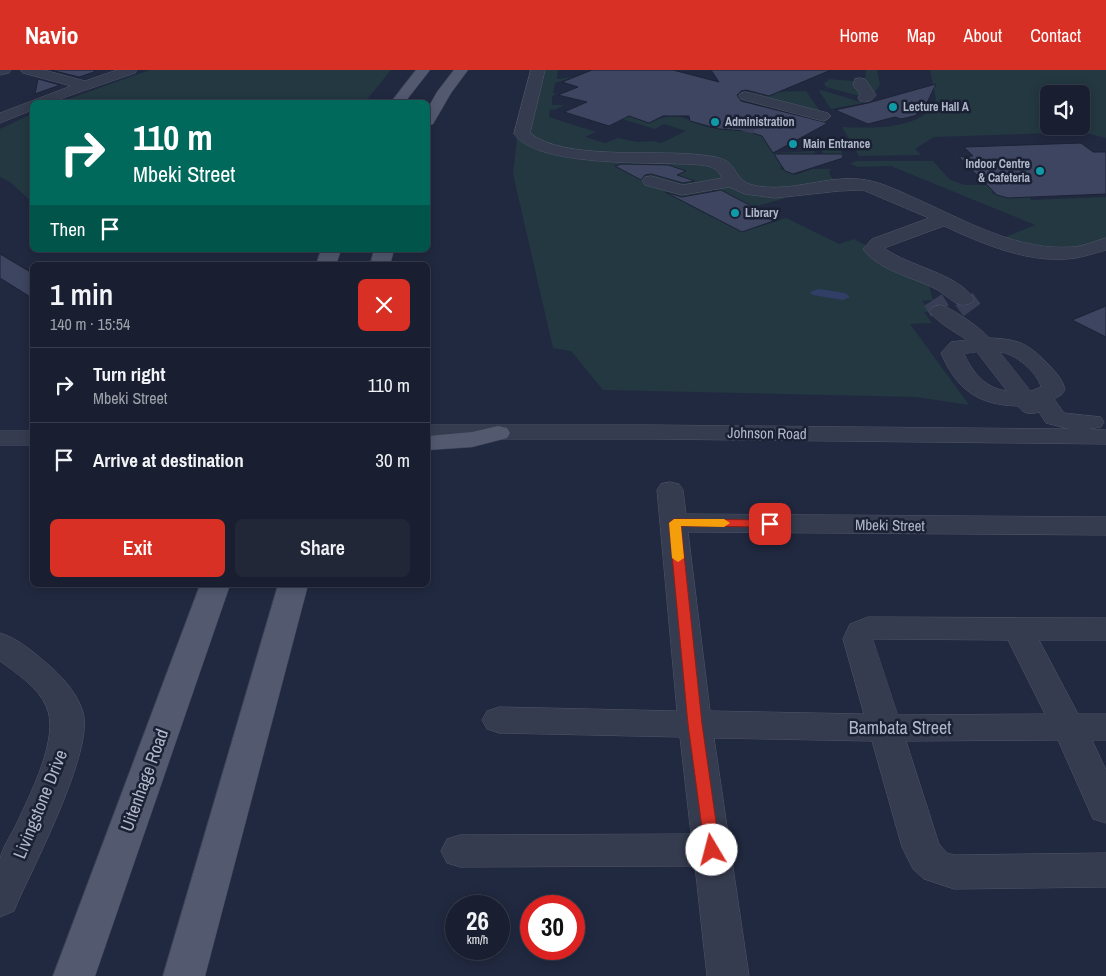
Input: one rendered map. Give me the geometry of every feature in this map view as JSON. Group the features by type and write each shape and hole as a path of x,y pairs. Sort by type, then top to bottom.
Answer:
{"main road":[{"path":"400,100 423,70"},
{"path":"430,117 444,92 461,70"},
{"path":"430,443 481,439 498,433"},
{"name":"Uitenhage Road","path":"74,976 214,587"},
{"path":"184,976 292,587"}],"street":[{"path":"0,72 4,70"},
{"path":"28,70 84,85"},
{"path":"43,100 130,70"},
{"path":"538,70 522,130 524,136 534,143 557,151 701,160 722,166 728,171 732,181"},
{"path":"860,82 860,85 869,95 865,98"},
{"path":"737,96 812,115"},
{"path":"0,118 30,106"},
{"path":"651,181 682,190 732,181 749,189 772,193 845,184 864,185 1011,246 1043,254 1076,254 1106,244"},
{"path":"944,219 889,238 874,246 873,249 950,288 968,304 977,316 978,340"},
{"path":"924,276 936,306 950,320 978,340 1034,400 1055,418 1070,422 1106,423"},
{"path":"978,340 1022,350 1052,382 1053,390 1034,400 1007,398 982,391 976,387 953,356 955,350 978,340"},
{"path":"1034,400 1052,437"},
{"name":"Johnson Road","path":"430,432 668,432 1106,437"},
{"path":"0,438 30,438"},
{"name":"Mbeki Street","path":"695,724 672,507 1106,526"},
{"path":"1106,629 868,628 862,630 858,639 924,855 937,867 954,872 1106,870"},
{"path":"1018,628 1069,728 1106,808"},
{"name":"Livingstone Drive","path":"0,644 41,677 52,689 67,717 67,733 61,761 0,899"},
{"name":"Bambata Street","path":"499,720 886,728 1106,728"},
{"path":"695,724 728,976"},
{"path":"460,851 712,850"}],"shaded area":[{"path":"150,70 391,70 367,100 66,100"},
{"path":"543,70 558,70 557,79 574,77 555,83 553,93 556,94 552,96 552,105 565,105 554,110 550,109 549,117 596,132 585,137 605,143 618,138 637,142 655,141 661,143 686,131 664,124 655,129 622,119 650,112 637,119 649,123 670,116 686,118 709,127 757,133 762,136 773,153 814,151 818,157 779,168 795,175 813,169 829,169 833,179 845,184 802,191 773,193 745,188 732,181 705,187 716,192 715,189 726,185 745,191 786,198 753,207 722,191 685,203 742,232 786,218 839,244 854,239 924,277 933,300 922,301 930,312 924,312 932,323 910,324 969,405 916,397 603,390 571,351 553,348 513,174 519,119 524,119 527,113 534,113"},
{"path":"866,70 877,70 880,85 870,99 826,87 824,83 828,79 865,82"},
{"path":"930,70 1106,70 1106,138 1090,134 1090,85 1040,85 1040,133 934,137 915,149 921,155 859,156 842,127 864,128 898,125 919,118 932,108 936,99"},
{"path":"806,91 828,123 737,99 730,93"},
{"path":"819,91 864,103 831,109"},
{"path":"30,115 30,200 10,182 0,177 0,129"},
{"path":"813,138 838,145 844,156 824,155"},
{"path":"856,161 933,161 950,180 965,185 1001,185 991,193 1004,197 1009,193 1014,198 1029,197 1031,200 1106,197 1106,244 1088,251 998,240 1035,225 891,166 858,167 850,164"}],"water":[{"path":"819,289 845,293 850,297 843,300 813,295 810,292"}],"building":[{"path":"51,70 94,70 94,72 79,77"},
{"path":"592,70 673,70 719,82 711,70 831,70 769,96 746,90 741,91 737,95 741,101 828,123 773,153 762,136 746,131 719,129 690,121 689,116 663,116 649,123 629,116 609,126 564,112 587,102 558,95 578,87 562,82"},
{"path":"38,79 60,85 35,94"},
{"name":"Lecture Hall A","path":"936,84 924,109 914,116 901,119 895,117 868,124 835,110 868,103"},
{"name":"Indoor Centre & Cafeteria","path":"1081,143 1093,152 1106,152 1106,194 1008,198 997,195 959,157 973,156 964,147"},
{"path":"774,154 842,154 843,158 793,174 785,171"},
{"path":"622,164 668,165 686,171 677,175 695,181 683,183 651,174 645,175 641,180 615,166"},
{"name":"Library","path":"721,190 779,219 742,232 665,192 682,197"},
{"path":"0,254 30,272 30,297 0,278"},
{"path":"1106,306 1106,337 1072,320"}],"tunnel":[{"path":"743,123 755,126"},
{"path":"964,299 972,310"},
{"path":"933,300 940,311"}],"slow traffic":[{"path":"678,558 674,523 724,523"}],"place":[{"name":"Lecture Hall A","path":"893,107"},
{"name":"Administration","path":"715,122"},
{"name":"Main Entrance","path":"793,144"},
{"name":"Indoor Centre & Cafeteria","path":"1040,171"},
{"name":"Library","path":"735,213"}],"route":[{"path":"712,850 695,724 674,523 770,524"}]}
